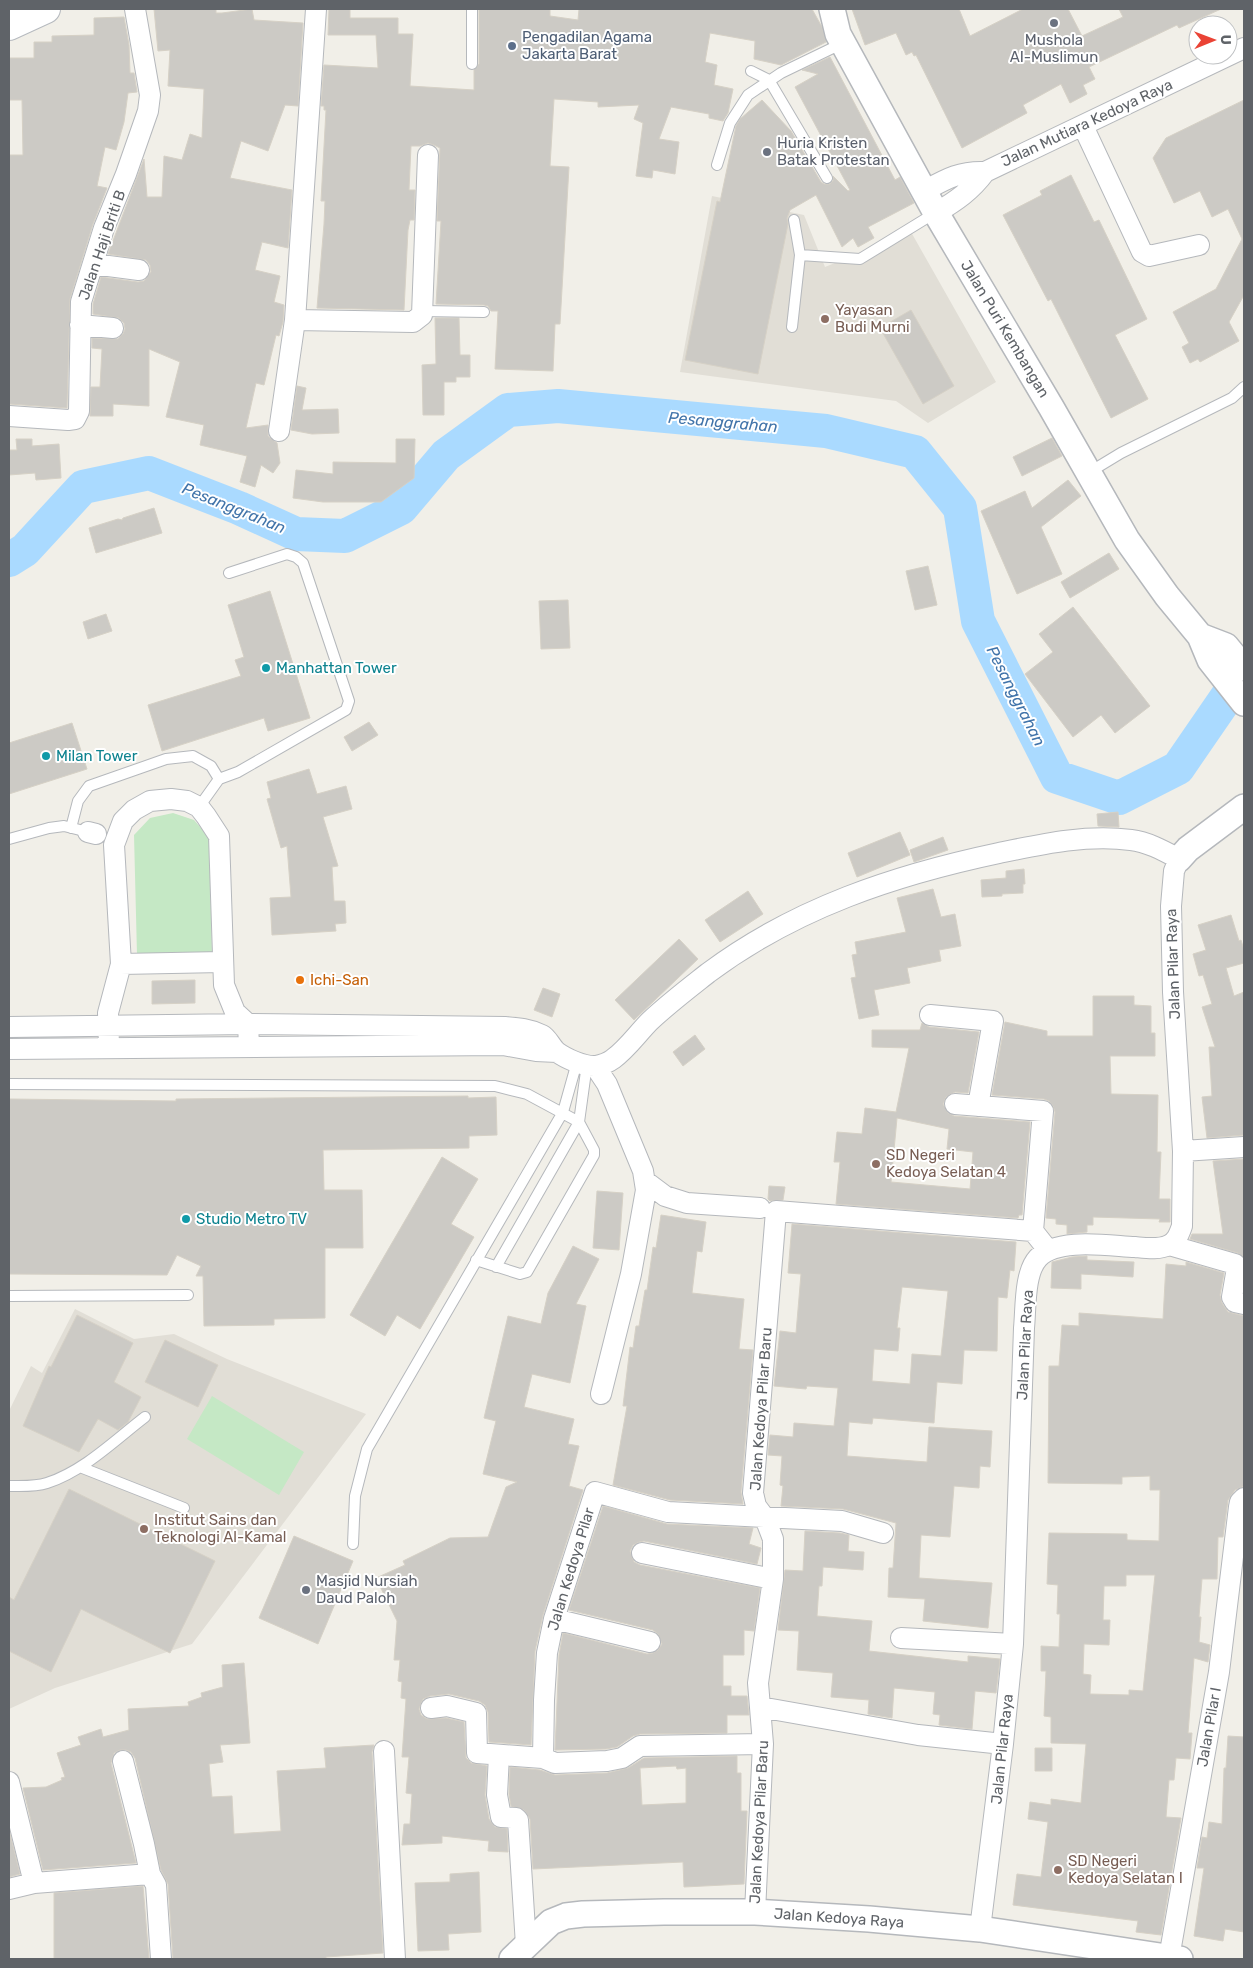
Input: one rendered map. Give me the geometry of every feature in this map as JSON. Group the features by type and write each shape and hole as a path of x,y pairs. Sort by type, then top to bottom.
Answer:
{"main road":[{"path":"9,26 46,9"}],"street":[{"name":"Jalan Haji Briti B","path":"9,416 68,420 75,419 79,411 81,302 104,228 126,174 148,111 150,95 135,9"},
{"path":"279,431 295,320 316,9"},
{"path":"815,9 819,16 841,38"},
{"name":"Jalan Puri Kembangan","path":"832,9 841,38 936,213 1127,540 1167,596 1200,636 1218,653 1244,668"},
{"name":"Jalan Mutiara Kedoya Raya","path":"924,191 953,176 967,172 985,172 1244,48"},
{"path":"1083,126 1142,252 1149,256 1199,245"},
{"path":"295,320 413,322 422,315 428,155"},
{"name":"Jalan Mutiara Kedoya Raya","path":"936,213 975,186 985,172"},
{"path":"93,264 139,270"},
{"path":"80,325 113,328"},
{"name":"Jalan Puri Kembangan","path":"1218,653 1244,703"},
{"path":"109,1047 108,1013 121,964 114,846 123,822 134,810 150,802 171,799 187,801 199,807 219,836 224,985 235,1012 248,1024 248,1046"},
{"path":"586,1064 614,1059 651,1021 708,973 749,945 790,921 819,908 891,880 950,863 1065,841 1107,838 1132,840 1163,850 1180,859 1188,849 1244,807"},
{"name":"Jalan Pilar Raya","path":"1169,1245 1178,1237 1182,1226 1183,1151 1173,992 1171,906 1174,871 1180,859"},
{"path":"121,964 222,962"},
{"path":"930,1015 993,1021 978,1106"},
{"path":"9,1027 108,1024 248,1024 505,1027 527,1029 544,1036 557,1052"},
{"path":"9,1049 504,1045 536,1051 557,1052 586,1064 607,1084 644,1171 645,1181 644,1200 631,1274 601,1394"},
{"path":"955,1104 1043,1111 1033,1231 1048,1250 1065,1246 1153,1248 1169,1245 1235,1264 1237,1268 1232,1297 1235,1302 1244,1304"},
{"path":"1183,1151 1244,1148"},
{"path":"645,1181 665,1196 687,1203 1033,1231"},
{"name":"Jalan Kedoya Pilar Baru","path":"755,1912 763,1744 758,1683 773,1580 773,1538 765,1518 756,1506 754,1487 768,1209"},
{"name":"Jalan Pilar Raya","path":"980,1929 1004,1744 1013,1644 1026,1292 1030,1273 1037,1258 1048,1250"},
{"name":"Jalan Kedoya Pilar","path":"542,1758 547,1653 554,1619 595,1492 668,1512 842,1521 883,1533"},
{"name":"Jalan Pilar I","path":"1175,1958 1219,1672 1239,1508 1240,1502 1244,1498"},
{"path":"642,1553 773,1580"},
{"path":"554,1619 650,1642"},
{"path":"901,1638 1013,1644"},
{"path":"431,1708 447,1706 476,1713 477,1753 542,1758 555,1763 607,1761 622,1758 640,1746 763,1744"},
{"path":"760,1707 918,1735 1004,1744"},
{"path":"384,1751 395,1959"},
{"path":"499,1755 497,1795 501,1817 516,1818 518,1820 519,1952"},
{"path":"123,1761 150,1874 156,1885 161,1959"},
{"path":"9,1782 34,1884"},
{"path":"9,1889 34,1884 150,1874"},
{"name":"Jalan Kedoya Raya","path":"519,1952 551,1922 566,1916 583,1914 755,1912 869,1919 980,1929 1175,1958"}],"lane":[{"path":"472,9 472,64"},
{"path":"717,165 730,123 748,95 769,80 841,38"},
{"path":"751,71 769,80 827,178"},
{"name":"Jalan Mutiara Kedoya Raya","path":"800,255 860,259 936,213"},
{"path":"792,326 800,255 794,220"},
{"path":"422,311 484,312"},
{"path":"1088,473 1121,453 1232,398 1244,388"},
{"path":"199,807 219,779 238,772 346,710 349,701 303,563 296,557 287,554 230,573"},
{"path":"85,831 78,802 88,786 166,759 193,756 210,766 219,779"},
{"path":"9,839 49,828 64,826 85,831 114,846"},
{"path":"353,1544 355,1496 367,1449 562,1112 586,1064"},
{"path":"496,1267 579,1122 586,1064"},
{"path":"9,1084 495,1086 527,1094 579,1122 594,1150 594,1154 527,1272 520,1274 476,1260"},
{"path":"9,1296 188,1295"},
{"path":"9,1486 46,1484 80,1467 145,1417"},
{"path":"80,1467 184,1508"}],"shaded area":[{"name":"Yayasan Budi Murni","path":"712,196 804,215 825,267 911,232 996,382 928,423 896,401 680,372"},
{"name":"Institut Sains dan Teknologi Al-Kamal","path":"75,1309 134,1339 174,1334 227,1359 366,1414 192,1644 55,1688 9,1709 9,1411 31,1366 42,1373"}],"green space":[{"path":"173,813 194,820 209,837 212,954 137,955 134,835 150,818"},
{"path":"212,1396 304,1452 279,1495 187,1439"}],"building":[{"path":"154,9 216,9 216,13 222,13 252,9 254,20 303,23 298,106 285,105 268,151 241,141 230,178 292,190 288,248 262,242 255,270 280,276 274,302 284,305 283,322 279,336 276,335 264,385 256,383 246,428 268,425 268,436 277,443 280,463 273,473 261,465 255,487 240,482 247,456 200,445 204,425 166,417 180,362 149,349 149,406 113,404 113,416 90,416 91,387 100,387 102,349 92,348 92,338 118,339 125,329 124,323 119,318 93,314 93,304 101,277 138,282 144,281 151,272 150,265 146,260 108,254 144,159 147,197 162,197 164,156 182,160 190,134 202,138 204,89 168,86 170,50 158,51"},
{"path":"329,9 350,9 350,18 398,18 398,34 413,34 410,86 474,90 474,70 479,64 479,9 550,9 550,16 578,20 579,9 812,9 822,27 826,42 781,65 754,59 755,41 710,33 705,62 717,65 714,85 733,89 728,113 723,121 709,118 709,114 671,107 659,139 679,142 675,174 653,170 652,178 636,176 643,123 634,119 639,105 598,107 598,102 554,99 550,166 569,167 560,324 555,324 553,371 495,369 498,311 491,311 488,306 484,305 436,304 441,221 437,221 440,148 434,145 428,143 420,146 411,146 409,190 415,190 414,220 410,220 408,230 404,310 317,308 325,201 321,201 326,110 324,110 324,106 321,106 324,65 378,68 376,35 328,35"},
{"path":"852,9 959,9 970,36 1023,9 1068,9 1082,36 1123,17 1119,9 1221,9 1208,15 1188,15 1188,24 1179,28 1177,25 1089,67 1095,79 1083,85 1087,94 1070,103 1061,84 1023,105 1027,113 962,148 916,55 914,56 912,52 906,55 896,33 865,45"},
{"path":"124,17 129,45 130,73 134,73 137,92 128,93 124,122 116,150 105,147 97,186 107,188 93,224 70,299 67,408 9,404 9,155 23,155 22,100 9,100 9,58 34,58 34,42 52,42 52,36 94,35 94,18"},
{"path":"830,57 895,180 900,177 914,203 868,227 874,238 858,247 853,238 842,247 816,195 790,210 758,374 685,360 717,201 720,202 736,126 740,119 762,100 791,131 821,182 830,184 833,181 833,176 848,191 850,190 795,87 818,74 802,70"},
{"path":"1244,100 1244,295 1229,322 1239,341 1200,362 1198,359 1190,363 1182,347 1189,343 1173,312 1216,289 1242,239 1228,209 1212,217 1200,191 1174,203 1153,158 1166,138"},
{"path":"1071,175 1094,222 1099,220 1147,319 1115,335 1148,399 1111,418 1051,299 1048,301 1003,215 1042,195 1040,191"},
{"path":"911,310 954,386 923,404 880,328"},
{"path":"435,318 459,318 460,355 470,355 470,377 456,377 456,382 444,382 444,415 423,415 422,365 436,364"},
{"path":"297,386 306,388 302,410 338,409 339,433 312,434 291,430"},
{"path":"1052,438 1062,456 1022,476 1013,457"},
{"path":"16,439 32,439 32,446 59,444 61,478 36,480 35,473 9,475 9,450 17,450"},
{"path":"396,439 415,439 414,478 381,502 323,502 293,498 296,470 333,474 333,462 396,463"},
{"path":"1068,480 1081,496 1041,527 1062,574 1017,594 981,511 1025,491 1032,508"},
{"path":"154,508 162,533 96,553 89,528 118,519 122,520 123,518"},
{"path":"1109,553 1119,569 1070,598 1061,582"},
{"path":"928,566 937,605 915,610 906,571"},
{"name":"Manhattan Tower","path":"270,591 310,718 268,731 264,718 162,751 148,705 241,676 235,660 244,657 228,605"},
{"path":"568,600 570,648 541,649 539,601"},
{"path":"1073,607 1150,706 1115,733 1101,715 1073,737 1025,674 1053,652 1039,634"},
{"path":"106,614 112,631 88,639 83,622"},
{"path":"369,722 378,735 352,751 344,737"},
{"name":"Milan Tower","path":"72,723 87,769 9,794 9,743"},
{"path":"309,769 317,794 346,786 352,809 323,817 338,866 332,867 334,901 345,901 346,923 335,924 336,931 272,935 270,898 291,897 287,846 281,848 267,799 271,798 267,782"},
{"path":"1118,812 1119,827 1098,826 1097,814"},
{"path":"900,832 910,855 857,877 848,853"},
{"path":"943,837 948,850 914,862 910,850"},
{"path":"1024,869 1025,884 1023,884 1023,893 982,897 981,880 1006,878 1006,871"},
{"path":"933,889 941,917 955,914 961,946 939,950 941,961 907,968 910,983 874,990 879,1015 859,1019 851,978 856,977 852,955 857,954 855,942 906,932 897,898"},
{"path":"748,891 763,914 720,942 705,920"},
{"path":"1231,915 1239,941 1241,940 1244,950 1244,963 1226,968 1234,996 1244,992 1244,1135 1207,1138 1202,1097 1212,1096 1209,1047 1215,1047 1202,1007 1212,1004 1203,975 1199,976 1193,954 1206,950 1198,925"},
{"path":"679,939 698,959 634,1020 615,1000"},
{"path":"195,980 195,1003 152,1004 152,981"},
{"path":"543,988 560,994 552,1017 534,1010"},
{"path":"1093,996 1134,996 1134,1005 1151,1006 1151,1033 1155,1033 1155,1056 1110,1056 1111,1094 1158,1095 1157,1152 1161,1152 1159,1199 1170,1199 1170,1222 1159,1222 1160,1219 1093,1217 1093,1225 1087,1225 1087,1232 1067,1234 1067,1225 1056,1224 1056,1219 1046,1218 1055,1112 1053,1106 1044,1099 992,1095 1005,1022 1047,1031 1047,1036 1093,1036"},
{"path":"922,1023 929,1027 979,1032 968,1093 955,1092 946,1097 943,1104 948,1113 954,1116 1030,1122 1022,1215 1019,1215 1018,1218 836,1204 840,1162 834,1162 837,1132 862,1134 865,1108 896,1112 909,1048 872,1047 872,1030 920,1030","holes":["897,1118 949,1129 947,1149 973,1152 970,1189 891,1182"]},
{"path":"695,1035 705,1049 683,1066 673,1052"},
{"name":"Studio Metro TV","path":"468,1096 468,1098 496,1097 497,1135 469,1136 469,1148 323,1150 324,1190 362,1190 363,1248 325,1248 325,1318 274,1319 274,1325 204,1326 203,1276 196,1276 201,1266 177,1255 167,1275 9,1274 9,1099 176,1101 176,1099"},
{"path":"442,1157 478,1179 451,1224 474,1237 420,1329 397,1315 385,1336 350,1315"},
{"path":"1244,1159 1244,1257 1238,1253 1190,1239 1192,1234 1223,1234 1213,1161"},
{"path":"769,1186 785,1187 783,1200 770,1201 768,1199"},
{"path":"597,1191 623,1193 619,1250 593,1248"},
{"path":"661,1215 706,1222 702,1252 697,1251 692,1293 744,1299 739,1349 753,1350 741,1492 743,1504 670,1500 613,1485 627,1406 623,1406 630,1347 633,1348 636,1326 639,1326 645,1290 647,1290 653,1247 656,1248"},
{"path":"792,1224 1016,1242 1014,1271 1010,1270 1007,1298 998,1297 997,1351 964,1350 962,1384 937,1382 934,1423 873,1418 872,1424 849,1422 847,1456 927,1462 929,1427 992,1431 990,1467 980,1466 979,1488 954,1486 950,1537 921,1535 919,1578 992,1583 988,1628 923,1621 925,1599 888,1597 889,1568 893,1568 896,1523 843,1509 781,1506 783,1486 780,1485 782,1456 768,1455 770,1435 793,1437 794,1423 834,1426 838,1388 807,1386 806,1389 774,1386 780,1331 796,1333 801,1274 788,1273","holes":["902,1287 948,1291 941,1356 912,1354 910,1384 872,1381 874,1349 898,1351 900,1328 897,1328"]},
{"path":"573,1246 599,1259 576,1304 586,1306 570,1383 532,1374 524,1407 574,1419 568,1444 579,1446 569,1486 583,1490 543,1615 535,1651 531,1745 489,1742 488,1712 485,1705 479,1701 449,1694 430,1696 423,1699 419,1709 421,1715 427,1719 446,1718 464,1722 466,1758 471,1763 487,1766 485,1795 489,1819 495,1827 507,1829 508,1852 488,1851 489,1841 442,1836 442,1843 402,1845 404,1824 410,1824 412,1794 406,1793 409,1757 402,1757 406,1699 401,1698 402,1682 398,1681 400,1660 394,1660 397,1621 376,1578 405,1565 403,1561 450,1538 488,1537 506,1487 517,1482 483,1474 496,1421 484,1418 508,1316 541,1324 548,1293"},
{"path":"1087,1256 1087,1260 1134,1262 1133,1277 1081,1274 1081,1289 1051,1288 1052,1262 1072,1257"},
{"path":"1186,1262 1224,1273 1220,1295 1222,1303 1228,1312 1244,1316 1244,1486 1235,1490 1228,1500 1223,1537 1218,1537 1217,1579 1202,1579 1199,1642 1210,1645 1208,1662 1194,1658 1188,1733 1192,1733 1190,1759 1176,1758 1174,1780 1169,1780 1166,1817 1181,1818 1161,1935 1136,1932 1138,1921 1013,1905 1017,1874 1041,1877 1048,1822 1028,1819 1030,1802 1051,1805 1051,1799 1081,1803 1086,1744 1051,1743 1051,1717 1044,1716 1046,1671 1041,1671 1041,1646 1059,1647 1060,1614 1057,1614 1058,1585 1047,1584 1049,1533 1127,1534 1127,1540 1159,1541 1160,1490 1150,1490 1150,1476 1122,1477 1122,1484 1048,1483 1049,1366 1059,1366 1062,1325 1079,1326 1079,1313 1163,1319 1166,1264 1186,1266","holes":["1126,1575 1155,1575 1143,1691 1129,1690 1129,1695 1090,1694 1091,1675 1083,1674 1084,1644 1109,1645 1110,1620 1103,1620 1104,1586 1126,1586"]},
{"path":"77,1315 133,1343 114,1382 141,1397 128,1422 118,1430 98,1419 79,1452 23,1426 49,1366 51,1367"},
{"path":"165,1340 218,1365 198,1407 145,1382"},
{"path":"69,1489 215,1561 170,1653 81,1609 51,1672 9,1651 9,1597 14,1600"},
{"path":"603,1506 667,1524 753,1528 749,1544 761,1548 757,1564 644,1541 633,1545 630,1551 634,1562 640,1565 760,1588 754,1631 744,1630 744,1655 723,1655 723,1686 731,1686 731,1696 747,1696 749,1715 727,1715 727,1733 640,1734 633,1736 617,1747 555,1750 559,1655 563,1633 647,1654 658,1650 662,1644 658,1634 653,1630 569,1610"},
{"path":"805,1531 849,1535 848,1551 864,1552 863,1570 823,1567 822,1586 819,1586 817,1616 872,1621 869,1651 968,1662 968,1656 1000,1659 996,1693 975,1691 972,1729 939,1725 940,1715 933,1714 935,1692 894,1688 892,1718 868,1714 869,1700 831,1697 833,1673 797,1670 799,1631 778,1630 785,1570 803,1571"},
{"name":"Masjid Nursiah Daud Paloh","path":"294,1536 353,1561 318,1644 259,1618"},
{"path":"244,1663 250,1743 220,1745 223,1762 209,1764 212,1797 232,1796 234,1834 281,1831 277,1771 326,1768 324,1748 374,1745 372,1752 383,1953 326,1957 326,1959 173,1959 168,1884 161,1870 135,1758 131,1752 126,1750 114,1753 111,1763 136,1863 43,1870 23,1788 46,1787 62,1780 61,1778 65,1777 57,1753 81,1745 78,1737 101,1729 103,1737 129,1730 128,1709 189,1706 188,1702 202,1697 201,1693 223,1687 222,1665"},
{"path":"1228,1736 1244,1737 1244,1932 1225,1929 1223,1941 1194,1936 1204,1868 1197,1868 1202,1837 1207,1838 1209,1822 1222,1824 1224,1768 1226,1768"},
{"path":"1035,1748 1052,1748 1052,1771 1035,1771"},
{"path":"737,1756 737,1773 741,1773 741,1811 747,1811 744,1884 684,1887 683,1862 533,1869 530,1819 524,1810 511,1806 509,1794 510,1767 540,1770 555,1775 607,1773 628,1768 644,1758","holes":["676,1766 677,1769 686,1768 686,1803 642,1805 640,1768"]},
{"path":"9,1830 20,1874 9,1877"},
{"path":"479,1872 481,1932 448,1934 449,1950 418,1951 415,1883 450,1882 450,1874"},
{"path":"143,1886 149,1959 54,1959 54,1893"}],"waterway":[{"name":"Pesanggrahan","path":"9,560 25,550 83,487 149,473 239,508 296,534 345,536 401,508 446,455 508,410 558,406 826,431 915,452 960,508 978,621 1057,777 1119,798 1178,768 1244,672"}],"place":[{"name":"Mushola AI-Muslimun","path":"1054,23"},
{"name":"Pengadilan Agama Jakarta Barat","path":"512,46"},
{"name":"Huria Kristen Batak Protestan","path":"767,152"},
{"name":"Yayasan Budi Murni","path":"825,319"},
{"name":"Manhattan Tower","path":"266,668"},
{"name":"Milan Tower","path":"46,756"},
{"name":"Ichi-San","path":"300,980"},
{"name":"SD Negeri Kedoya Selatan 4","path":"876,1164"},
{"name":"Studio Metro TV","path":"186,1219"},
{"name":"Institut Sains dan Teknologi Al-Kamal","path":"144,1529"},
{"name":"Masjid Nursiah Daud Paloh","path":"306,1590"},
{"name":"SD Negeri Kedoya Selatan I","path":"1058,1870"}]}
